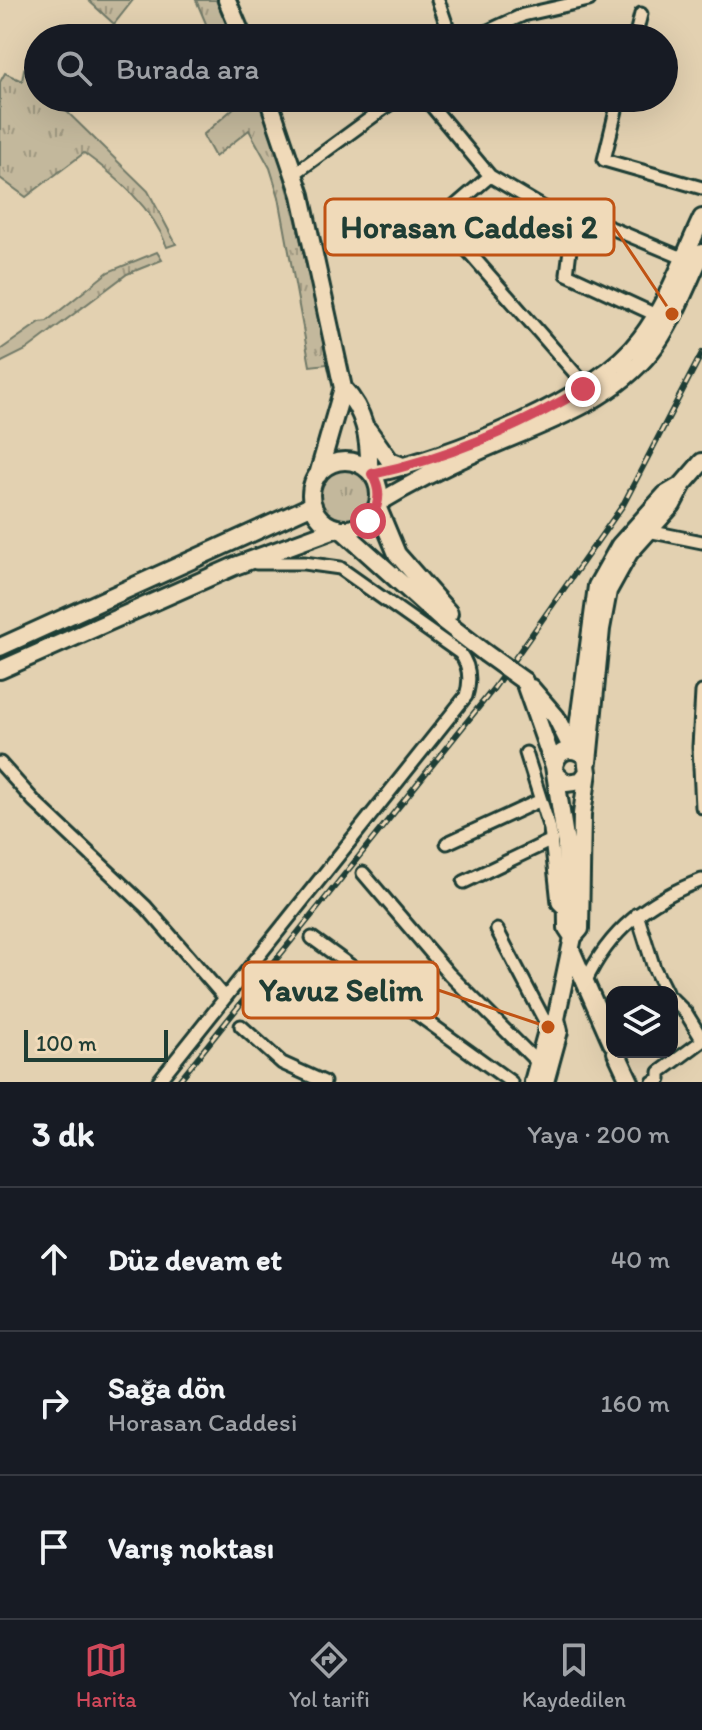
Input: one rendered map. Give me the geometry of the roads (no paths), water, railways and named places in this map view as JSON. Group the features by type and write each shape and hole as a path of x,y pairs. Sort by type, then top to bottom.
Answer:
{"street":[{"path":"227,0 237,24"},
{"path":"438,0 446,24"},
{"path":"503,24 523,15 589,0"},
{"path":"638,24 641,14"},
{"path":"273,112 294,174 343,388 390,461 405,467"},
{"path":"294,174 379,112"},
{"path":"437,112 490,176 573,225 599,223 683,258"},
{"path":"616,112 604,160 702,188"},
{"path":"490,176 440,219 587,387"},
{"path":"318,475 342,462 357,463 370,472 405,467 537,414 587,387 630,352 656,315 702,218"},
{"path":"573,225 567,274 656,315"},
{"path":"0,670 235,566 340,528 362,525 378,505 475,453 568,414 620,379 659,339 702,253"},
{"path":"343,388 312,487 313,505 322,520 340,528 454,630 524,681 550,709 573,750 588,767"},
{"path":"366,427 370,472 379,489 378,505 390,542 404,565 485,653"},
{"path":"533,1082 572,944 580,929 582,814 606,598 620,567 695,475"},
{"path":"573,750 582,706 591,609 601,575 628,536 665,495 695,475"},
{"path":"0,647 313,505"},
{"path":"648,531 702,542"},
{"path":"158,1082 466,696 469,679 460,653 340,568 284,562 235,566"},
{"path":"524,681 556,771 566,844 567,928 585,983 606,1030"},
{"path":"702,692 699,747 702,807"},
{"path":"550,709 567,711 582,706"},
{"path":"573,750 558,756 556,771 566,783 577,783 588,767"},
{"path":"526,753 552,840 558,903 567,912"},
{"path":"0,763 34,801 146,907 224,997"},
{"path":"447,843 541,800"},
{"path":"464,882 552,840"},
{"path":"363,873 449,974 538,1063"},
{"path":"585,983 606,946 637,914 665,895 702,880"},
{"path":"637,914 663,986"},
{"path":"497,930 559,1031 545,1082"},
{"path":"312,938 511,1082"},
{"path":"658,1081 660,1072 702,1040 678,1005"},
{"path":"241,1026 303,1078 324,1082"},
{"path":"619,1058 630,1082"}],"railway":[{"path":"178,1082 494,688 623,505 702,353"}],"place":[{"name":"Horasan Caddesi 2","path":"672,314"},
{"name":"Yavuz Selim","path":"548,1027"}]}
